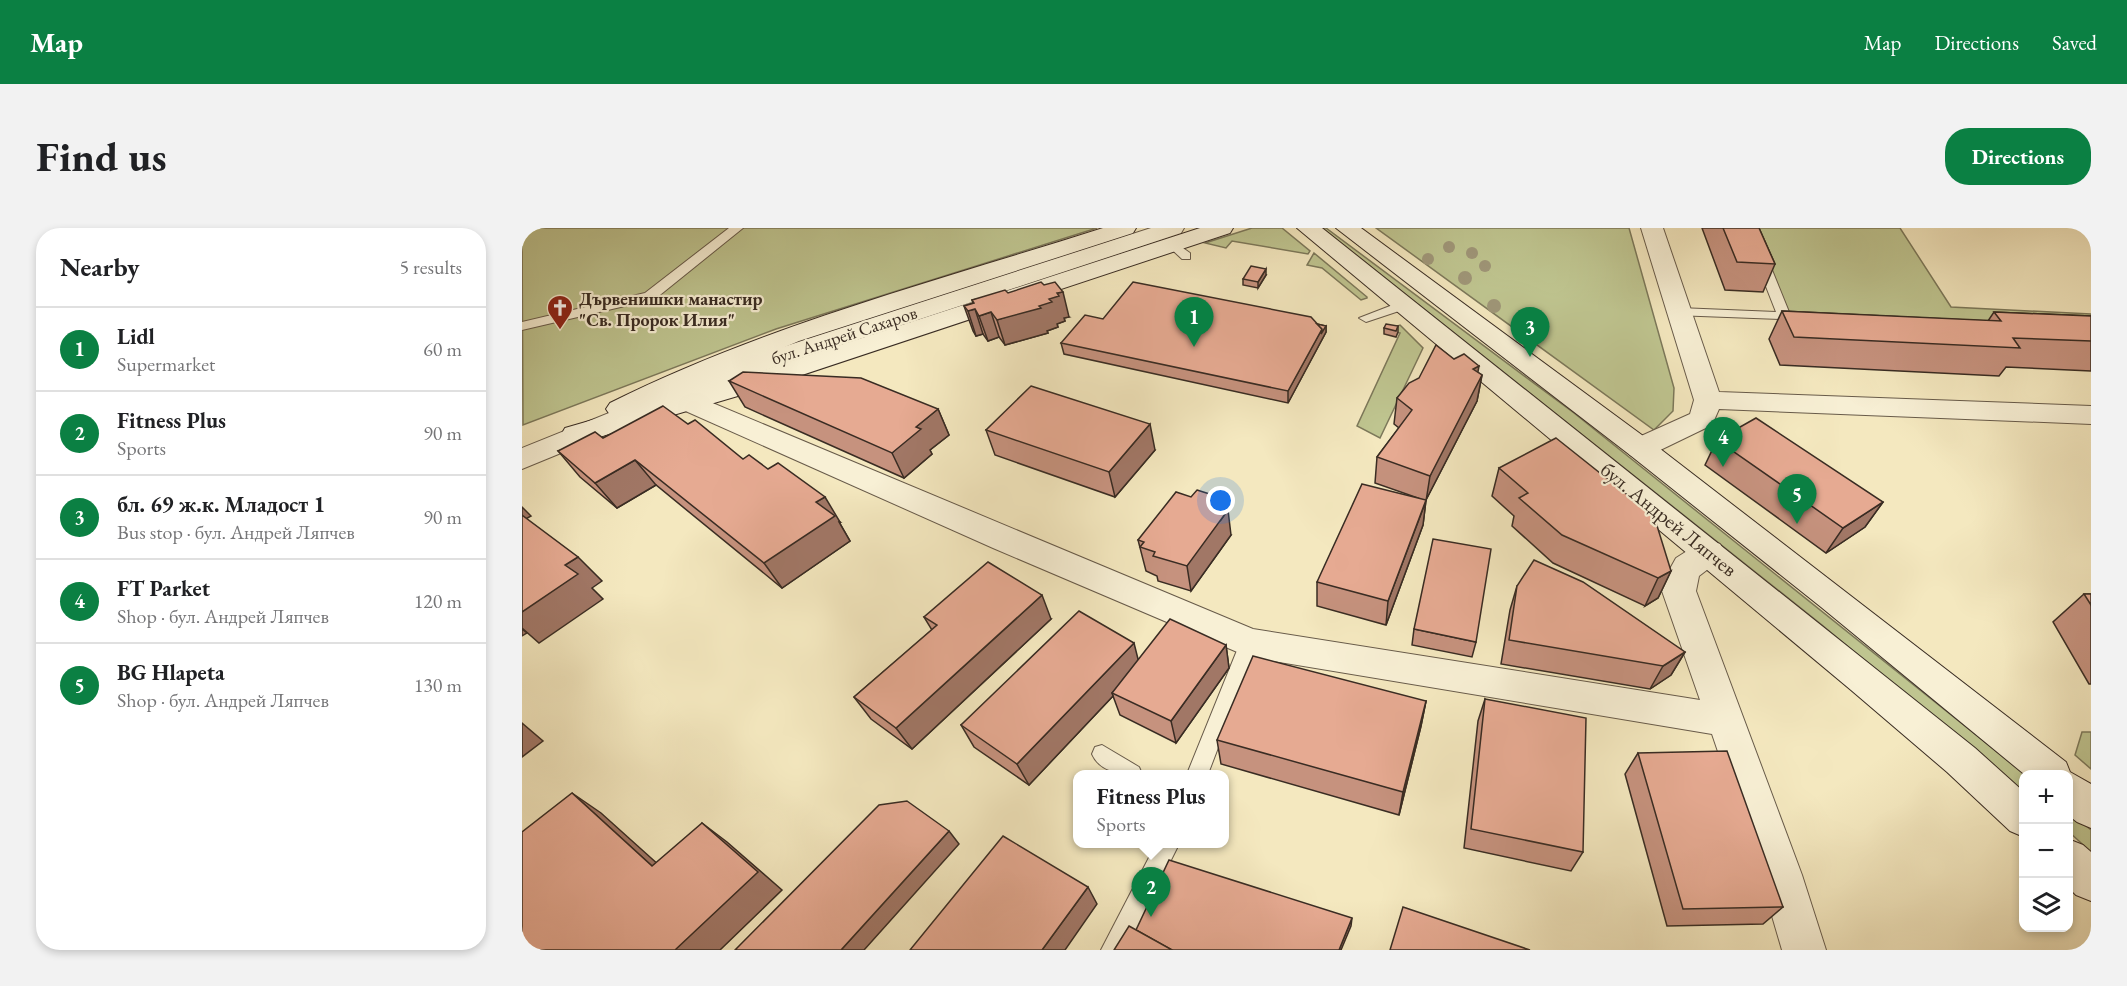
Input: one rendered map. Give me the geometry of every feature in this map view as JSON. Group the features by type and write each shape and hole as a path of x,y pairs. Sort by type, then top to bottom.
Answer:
{"main road":[{"path":"575,435 667,385 780,340 1125,228"},
{"path":"575,435 691,403 1174,240 1222,228"},
{"name":"бул. Андрей Ляпчев","path":"1308,228 1952,752 2019,813"},
{"name":"бул. Андрей Ляпчев","path":"1347,228 1640,448 1833,598 2047,770"},
{"path":"1640,448 1702,419 1708,400 1652,228"},
{"name":"бул. Андрей Сахаров","path":"522,459 575,435 742,369 1174,240"},
{"path":"1708,400 2091,416"},
{"path":"691,403 1249,643 1725,720"},
{"path":"1709,552 1690,563 1681,574 1678,591 1781,875 1804,950"},
{"path":"2073,793 2091,809"},
{"path":"2073,864 2091,880"}],"lane":[{"path":"522,326 650,296 737,228"},
{"path":"1749,228 1784,316"},
{"path":"1366,318 1403,305"},
{"path":"1679,312 1819,318"},
{"path":"1199,770 1249,643"},
{"path":"1102,754 1126,770"},
{"path":"1113,950 1165,848"}],"green space":[{"path":"522,228 1097,228 776,329 523,425"},
{"path":"1252,228 1282,228 1310,251 1308,254 1232,241 1226,248 1205,243"},
{"path":"1322,228 1326,228 1574,413 2020,770 2019,790 1822,625"},
{"path":"1376,228 1629,228 1674,388 1673,411 1654,430"},
{"path":"1749,228 1900,228 1951,307 2091,314 2091,330 1784,316"},
{"path":"1314,253 1367,298 1361,300 1322,268 1307,265"},
{"path":"1400,325 1423,348 1380,438 1357,426 1400,333 1386,330"},
{"path":"2082,732 2091,732 2091,769 2075,755"},
{"path":"2073,815 2091,830 2091,852 2073,836"}],"building":[{"path":"1723,228 1759,228 1775,264 1737,262"},
{"path":"1251,266 1266,269 1258,282 1243,279"},
{"path":"1041,282 1044,285 1055,282 1063,292 1049,299 1052,302 1039,306 1041,308 997,320 991,312 979,316 975,309 968,311 964,306 974,303 972,300 1005,290 1008,293"},
{"path":"1133,282 1311,317 1322,329 1288,391 1061,343 1085,315 1103,319"},
{"path":"1782,311 2001,321 1994,312 2091,316 2091,341 2013,338 2020,348 1794,337"},
{"path":"1317,324 1326,326 1321,334 1322,329"},
{"path":"1386,324 1398,326 1396,331 1384,328"},
{"path":"1436,345 1454,359 1464,354 1479,366 1473,369 1482,375 1430,476 1377,457 1412,410 1397,398 1409,383 1419,378"},
{"path":"743,372 861,378 938,409 916,427 921,429 892,453 729,381"},
{"path":"1031,386 1150,424 1109,472 986,430"},
{"path":"663,406 688,424 695,420 743,459 749,455 768,469 778,463 825,497 816,502 835,516 764,563 635,460 595,483 558,451 595,432 603,438"},
{"path":"1756,418 1883,502 1843,528 1717,440"},
{"path":"1556,438 1654,516 1671,571 1658,578 1562,535 1519,498 1528,493 1499,468"},
{"path":"1362,484 1426,500 1388,601 1317,582"},
{"path":"1197,490 1219,497 1213,505 1228,510 1187,566 1153,556 1155,552 1140,547 1144,542 1138,540 1176,492 1191,497"},
{"path":"522,515 578,557 565,565 578,574 522,612"},
{"path":"1433,539 1491,549 1476,642 1414,629"},
{"path":"1534,560 1583,582 1685,652 1663,666 1509,640 1517,586"},
{"path":"988,562 1042,595 896,728 854,697 937,625 924,617"},
{"path":"2084,594 2091,594 2091,605"},
{"path":"1079,611 1134,643 1017,764 961,725"},
{"path":"1170,619 1226,645 1171,721 1112,693"},
{"path":"1253,656 1426,701 1403,792 1217,740"},
{"path":"1485,699 1586,718 1583,852 1471,829"},
{"path":"1727,751 1783,907 1683,909 1638,753"},
{"path":"572,793 652,866 702,823 758,872 675,950 522,950 522,832"},
{"path":"907,801 949,831 841,950 735,950 879,805"},
{"path":"1003,836 1088,887 1042,950 910,950"},
{"path":"1169,860 1352,918 1339,950 1172,950 1136,930"},
{"path":"1403,907 1530,950 1390,950"},
{"path":"1129,926 1172,950 1114,950"}],"place":[{"name":"Дървенишки манастир \"Св. Пророк Илия\"","path":"560,331"},
{"name":"Lidl","path":"1194,347"},
{"name":"бл. 69 ж.к. Младост 1","path":"1530,357"},
{"name":"FT Parket","path":"1723,467"},
{"name":"BG Hlapeta","path":"1797,524"},
{"name":"Fitness Plus","path":"1151,917"}]}
